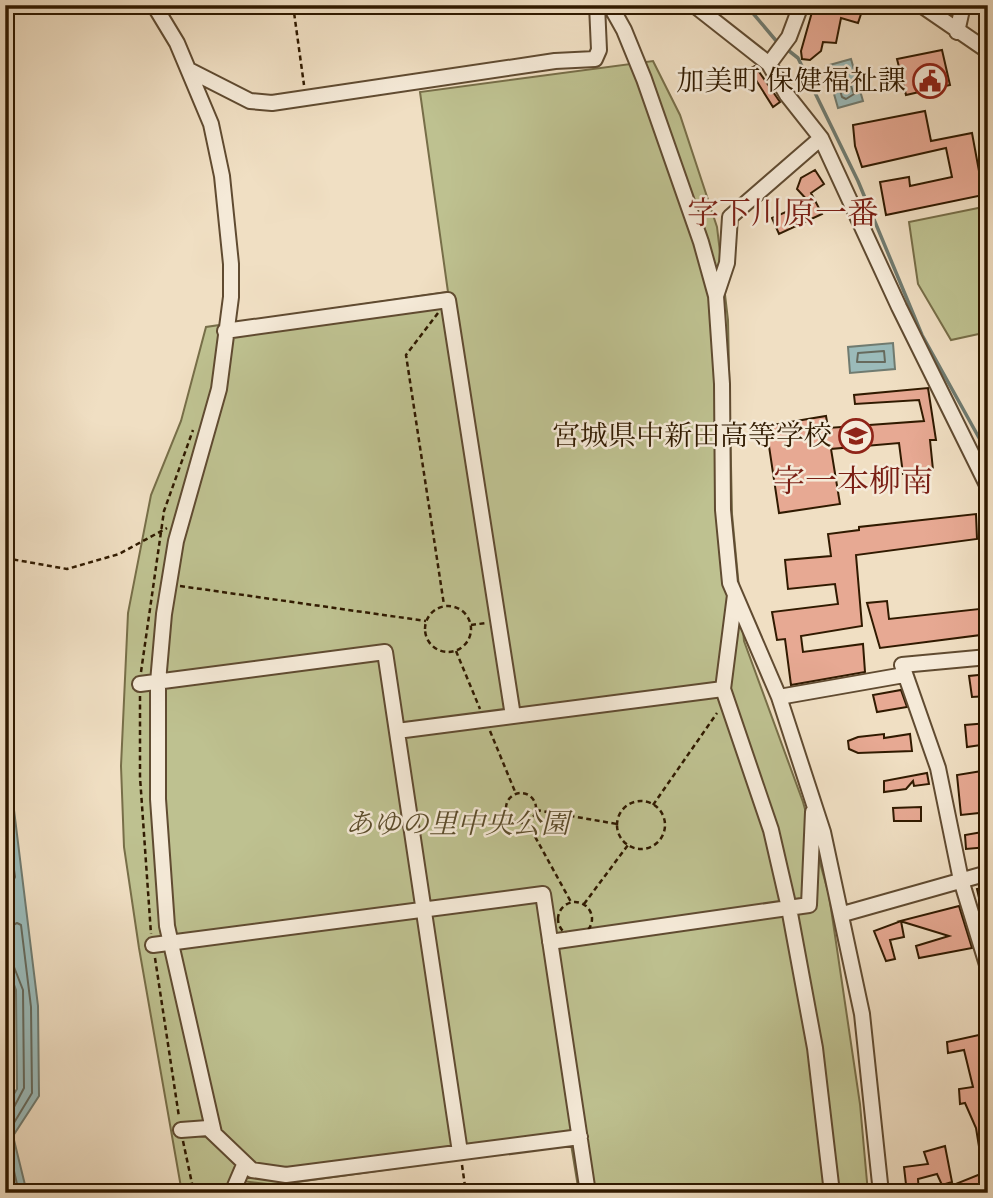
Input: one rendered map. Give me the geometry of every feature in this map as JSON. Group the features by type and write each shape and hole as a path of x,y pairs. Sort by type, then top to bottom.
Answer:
{"street":[{"path":"154,5 191,71 211,124 222,176 231,264 231,297 219,390 180,526 164,614 158,682 158,799 170,942 214,1133"},
{"path":"191,71 250,101 272,103 555,61 595,60 598,50 597,5"},
{"path":"610,5 624,30 644,79 701,242 716,296 722,384 725,550 735,593 779,697 813,804 843,914 870,1067 881,1193"},
{"path":"694,5 773,58 787,95 821,138 899,307 978,461 988,487"},
{"path":"773,58 788,39 801,5"},
{"path":"921,5 988,51"},
{"path":"957,32 963,5"},
{"path":"716,296 727,263 730,217 821,138"},
{"path":"225,331 448,300 513,716"},
{"path":"735,593 725,694 771,830 789,908 815,1048 832,1193"},
{"path":"140,684 385,652 460,1152"},
{"path":"988,657 902,666 939,768 961,880 988,968"},
{"path":"779,697 904,675"},
{"path":"397,731 725,694"},
{"path":"550,942 809,905 813,804"},
{"path":"843,914 988,873"},
{"path":"153,945 544,894 588,1193"},
{"path":"181,1130 202,1127 214,1133 244,1165 259,1173 286,1175 580,1137"},
{"path":"232,1193 244,1165"}],"path":[{"path":"293,5 306,99"},
{"path":"444,605 406,355 448,300"},
{"path":"194,1193 181,1130 146,887 140,777 140,684 161,529 173,481 196,421"},
{"path":"5,558 67,569 119,554 161,529 180,526"},
{"path":"180,586 426,621"},
{"path":"444,605 458,607 469,618 471,633 463,647 449,652 434,648 425,636 426,621 435,609 444,605"},
{"path":"653,804 725,694"},
{"path":"516,794 526,794 534,800 536,810 527,822 517,823 509,818 505,809 508,800 516,794"},
{"path":"637,802 653,804 663,816 661,838 642,849 628,845 622,839 617,824 623,809 637,802"},
{"path":"536,810 617,824"},
{"path":"527,822 572,903"},
{"path":"584,904 628,845"},
{"path":"572,903 584,904 592,913 592,925 584,934 574,936 564,932 558,918 563,908 572,903"},
{"path":"460,1152 466,1193"}],"green space":[{"name":"あゆの里中央公園","path":"653,61 680,115 717,227 728,320 732,514 744,641 803,802 829,895 860,1104 868,1193 579,1193 571,1144 276,1185 242,1181 182,1193 124,847 121,766 128,613 151,495 181,421 206,327 448,292 420,92"},
{"path":"988,206 988,332 951,340 918,284 909,222"}],"water":[{"path":"851,59 863,101 838,108 826,66"},
{"path":"893,343 895,369 850,373 848,347"},
{"path":"5,779 14,810 38,1006 39,1096 13,1136 27,1193 5,1193 5,1108 17,1089 16,990 5,961 12,894 5,881"}],"building":[{"path":"814,5 864,5 858,23 841,18 836,43 823,42 821,51 810,60 802,59 801,51"},
{"path":"942,50 950,85 906,95 897,59"},
{"path":"755,66 780,102 773,107 749,69"},
{"path":"925,111 931,141 972,133 979,171 988,169 988,194 886,215 880,182 909,177 910,186 952,177 946,148 862,167 855,146 853,125"},
{"path":"815,170 824,184 811,193 822,214 779,234 772,218 809,202 797,189 801,178"},
{"path":"928,388 936,440 930,440 933,470 903,474 899,443 831,449 840,504 779,513 766,426 826,416 828,428 924,421 919,400 855,404 854,395"},
{"path":"976,514 977,539 856,555 862,626 801,636 803,652 863,644 865,672 791,685 785,639 777,640 772,612 838,604 835,584 788,589 785,560 831,556 828,534 859,530 859,527"},
{"path":"887,601 889,619 988,608 988,634 880,648 867,603"},
{"path":"988,674 988,696 972,697 969,676"},
{"path":"901,690 907,707 877,712 873,695"},
{"path":"988,723 988,744 967,747 965,725"},
{"path":"884,734 884,738 910,734 912,751 858,753 849,749 848,741"},
{"path":"988,770 988,812 961,815 957,775"},
{"path":"927,773 929,784 914,786 913,781 906,789 884,792 884,781"},
{"path":"921,807 921,821 894,821 893,808"},
{"path":"988,831 988,847 966,849 965,835"},
{"path":"988,887 988,923 985,924 977,889"},
{"path":"959,906 972,948 919,958 916,946 949,936 900,921"},
{"path":"901,921 904,937 890,940 895,959 886,961 874,931"},
{"path":"988,1033 988,1164 982,1165 976,1128 965,1103 960,1104 959,1089 973,1087 964,1050 948,1053 947,1042"},
{"path":"945,1146 952,1182 942,1185 937,1174 918,1179 919,1193 907,1193 904,1167 928,1164 924,1152"},
{"path":"988,1171 988,1188 955,1193 953,1185"}],"waterway":[{"path":"746,5 778,43"},
{"path":"784,47 798,58 858,181 922,335 988,454"}],"place":[{"name":"加美町 保健福祉課","path":"930,81"},
{"name":"宮城県中新田高等学校","path":"856,436"}],"district":[{"name":"字下川原一番","path":"783,213"},
{"name":"字一本柳南","path":"853,481"}]}
